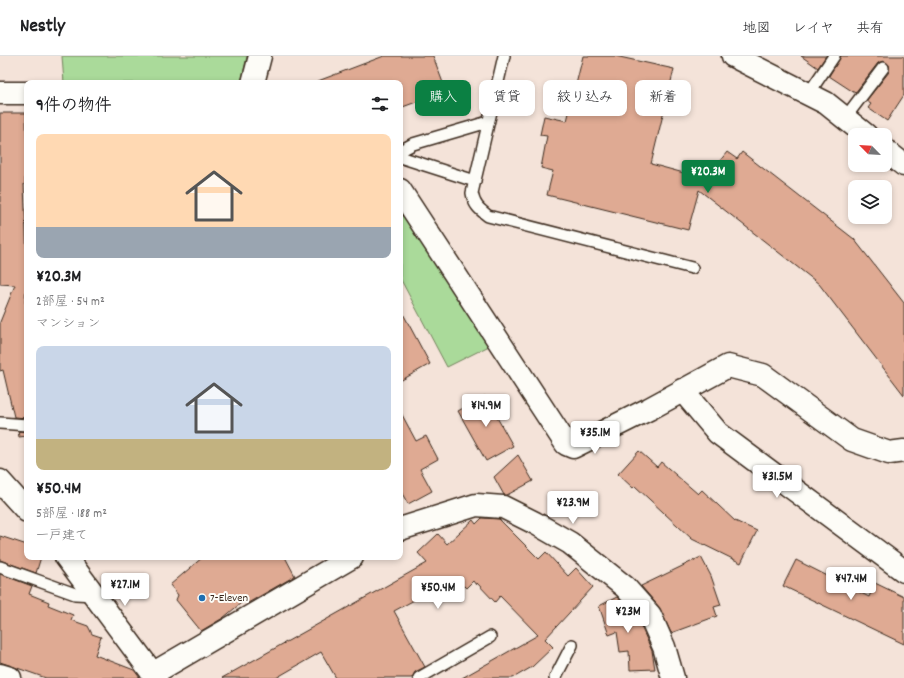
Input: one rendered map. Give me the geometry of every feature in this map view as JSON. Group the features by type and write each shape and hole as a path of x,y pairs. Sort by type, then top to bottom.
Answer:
{"street":[{"path":"254,80 260,56"},
{"path":"733,56 809,93 826,103 857,128"},
{"path":"0,93 24,94"},
{"path":"892,156 904,165"},
{"path":"403,195 566,444 573,447 650,409 728,366 763,375 852,440 889,453 904,451"},
{"path":"682,390 718,433 904,571"},
{"path":"0,481 24,507"},
{"path":"403,528 476,505 503,507 535,523 570,543 625,587 650,615 664,647 674,678"},
{"path":"68,560 154,676 347,560"},
{"path":"0,675 10,678"}],"lane":[{"path":"504,56 472,193 473,202 479,210 488,216 692,268"},
{"path":"809,93 834,56"},
{"path":"845,118 882,68"},
{"path":"403,149 413,144 488,122"},
{"path":"403,158 475,180"},
{"path":"0,423 24,424"},
{"path":"0,567 75,594 95,595"},
{"path":"419,678 490,637"},
{"path":"555,678 572,645"}],"green space":[{"path":"62,56 247,56 242,80 64,80"},
{"path":"403,208 491,345 447,367 403,284"}],"building":[{"path":"384,56 433,56 442,80 415,80 415,102 403,107 403,80 321,80"},
{"path":"583,56 615,56 674,69 671,80 635,80 635,116 663,116 651,164 702,178 701,181 712,165 715,167 727,152 737,159 742,152 854,239 904,303 904,395 819,284 699,190 688,230 547,195 553,171 541,168 547,136 540,135 544,116 567,121 568,116 627,116 627,80 577,80"},
{"path":"801,56 826,56 818,68"},
{"path":"841,56 904,56 904,95 887,121 868,108 871,104 866,101 889,72 889,65 883,61 878,63 855,93 829,76"},
{"path":"0,113 24,113 24,418 14,417 3,370 0,371 0,322 15,285 0,284"},
{"path":"403,314 430,364 403,379"},
{"path":"485,396 513,446 486,461 458,411"},
{"path":"403,417 416,441 426,436 438,459 420,469 432,491 408,504 403,495"},
{"path":"18,431 24,432 24,436 19,437"},
{"path":"639,451 657,467 661,462 698,494 702,490 735,521 757,531 741,563 692,539 635,486 633,488 618,474"},
{"path":"518,455 533,481 507,495 504,495 494,477"},
{"path":"482,518 499,519 539,559 546,552 568,576 576,568 593,587 545,639 553,647 532,667 513,678 462,678 538,635 500,596 495,602 477,583 476,585 473,581 466,588 464,586 438,602 431,591 394,611 425,667 415,672 412,678 336,678 321,652 276,678 222,678 427,563 418,553 438,534 447,544 473,520 476,524"},
{"path":"0,536 24,544 24,560 40,560 36,573 0,560"},
{"path":"701,557 711,576 721,605 714,607 717,616 671,633 659,607 641,586"},
{"path":"199,560 287,560 295,576 248,603 246,599 223,618 201,631 176,600 178,595 170,585"},
{"path":"796,560 869,597 875,583 904,597 904,644 783,586"},
{"path":"0,574 32,586 29,594 49,602 48,605 73,615 71,620 88,626 92,634 101,637 95,655 134,670 140,678 46,678 0,662"},
{"path":"617,597 639,622 652,651 655,669 630,670 629,651 620,652 617,632 609,635 599,606"}],"place":[{"name":"7-Eleven","path":"202,598"}]}
